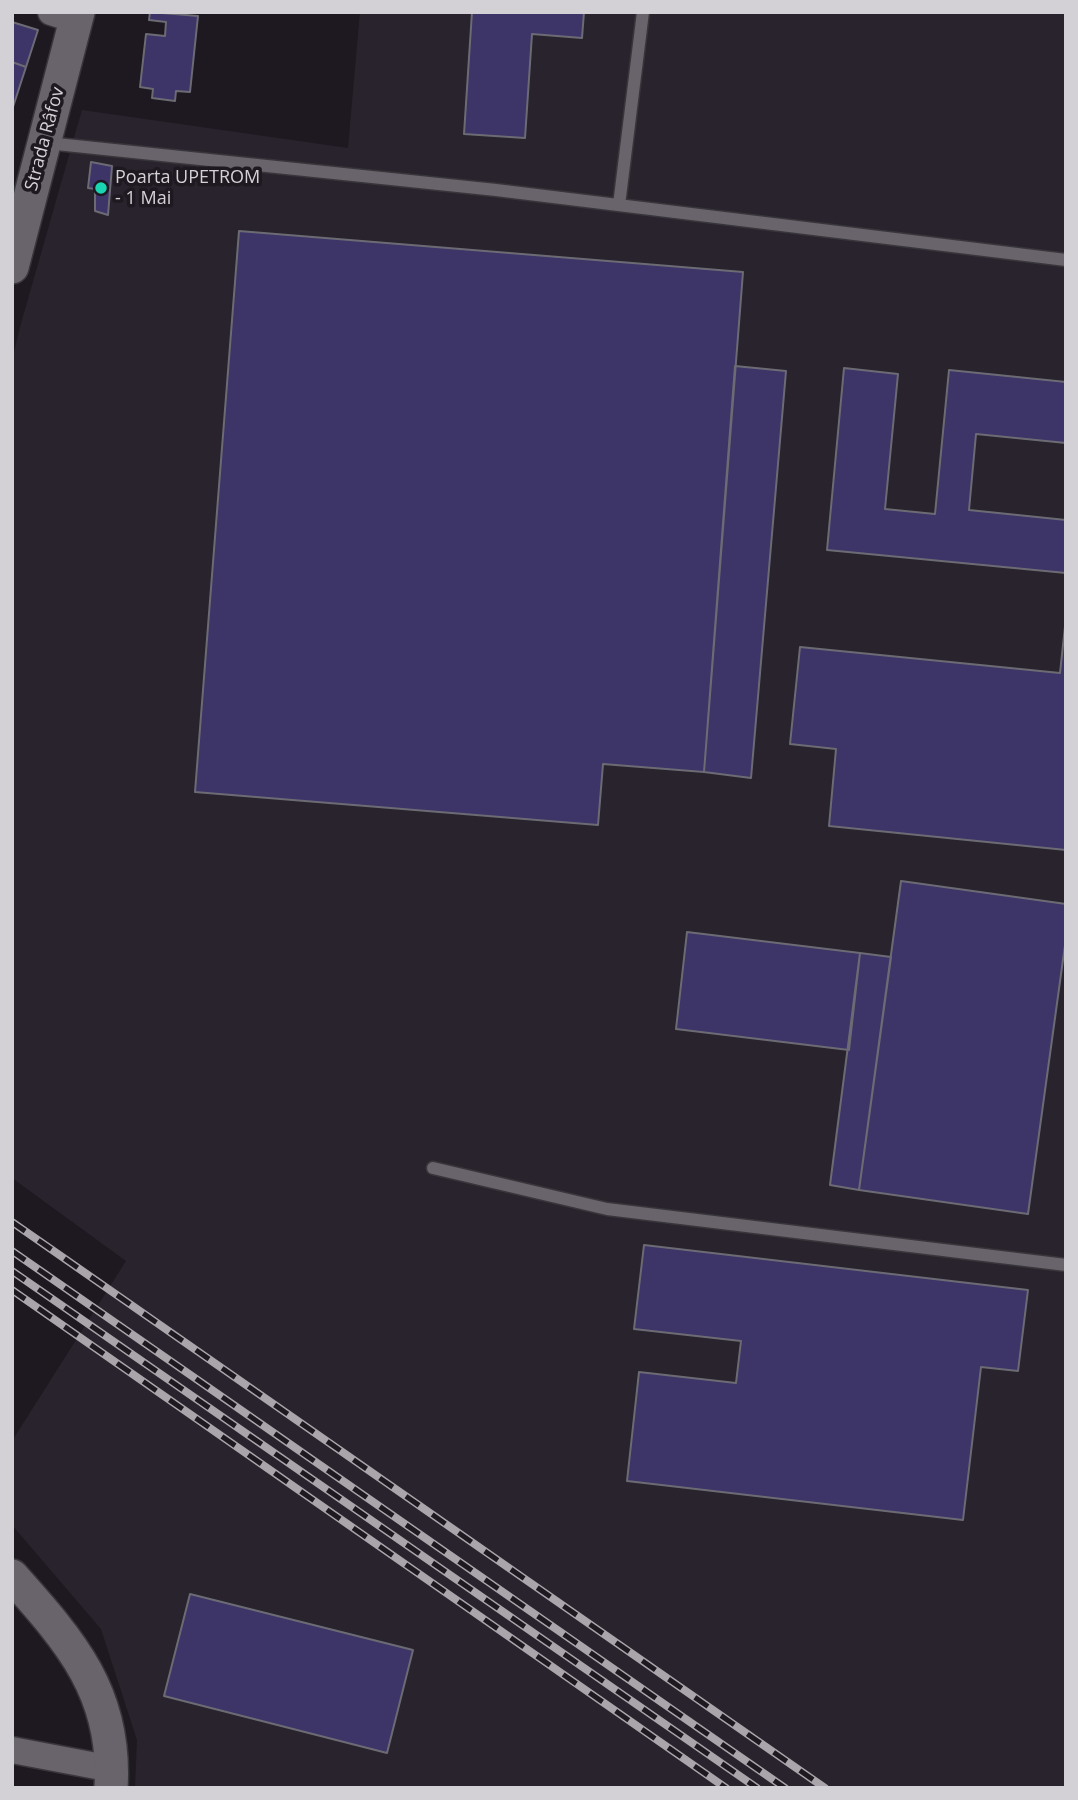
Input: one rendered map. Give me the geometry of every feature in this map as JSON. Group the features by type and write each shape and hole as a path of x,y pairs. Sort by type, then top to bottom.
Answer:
{"street":[{"name":"Strada Râfov","path":"13,260 43,143 68,15"},
{"path":"12,1576 56,1626 94,1685 111,1737 111,1778 12,1751"}],"lane":[{"path":"619,205 643,12"},
{"path":"43,143 619,205 1066,260"},
{"path":"433,1168 607,1209 1066,1265"}],"shaded area":[{"path":"360,12 1066,12 1066,1788 135,1788 137,1740 101,1629 12,1525 12,1441 126,1261 12,1178 12,360 82,110 348,148"}],"building":[{"path":"150,12 198,16 190,92 176,91 175,101 152,98 153,89 140,87 146,34 165,36 166,22 149,20"},
{"path":"472,12 584,12 582,38 532,34 525,138 464,134"},
{"path":"12,22 38,30 26,67 12,62"},
{"path":"12,62 26,67 12,110"},
{"name":"Poarta UPETROM - 1 Mai","path":"91,162 112,166 108,215 95,211 95,189 88,188"},
{"path":"239,231 743,272 704,772 603,764 598,825 195,792"},
{"path":"735,366 786,371 751,778 704,772"},
{"path":"844,368 898,374 885,509 935,514 949,370 1066,382 1066,443 976,434 969,510 1066,520 1066,573 827,550"},
{"path":"1066,617 1066,850 829,826 836,749 790,744 800,647 1060,673"},
{"path":"901,881 1066,904 1066,938 1028,1214 859,1190"},
{"path":"687,932 860,953 849,1050 676,1029"},
{"path":"860,953 891,957 859,1190 830,1185"},
{"path":"644,1245 1028,1290 1018,1371 981,1367 963,1520 627,1481 639,1372 736,1383 741,1341 634,1329"},
{"path":"190,1594 413,1650 387,1753 164,1696"}],"railway":[{"path":"12,1222 825,1788"},
{"path":"12,1251 785,1788"},
{"path":"12,1271 757,1788"},
{"path":"12,1290 726,1788"}],"place":[{"name":"Poarta UPETROM - 1 Mai","path":"101,188"}]}
